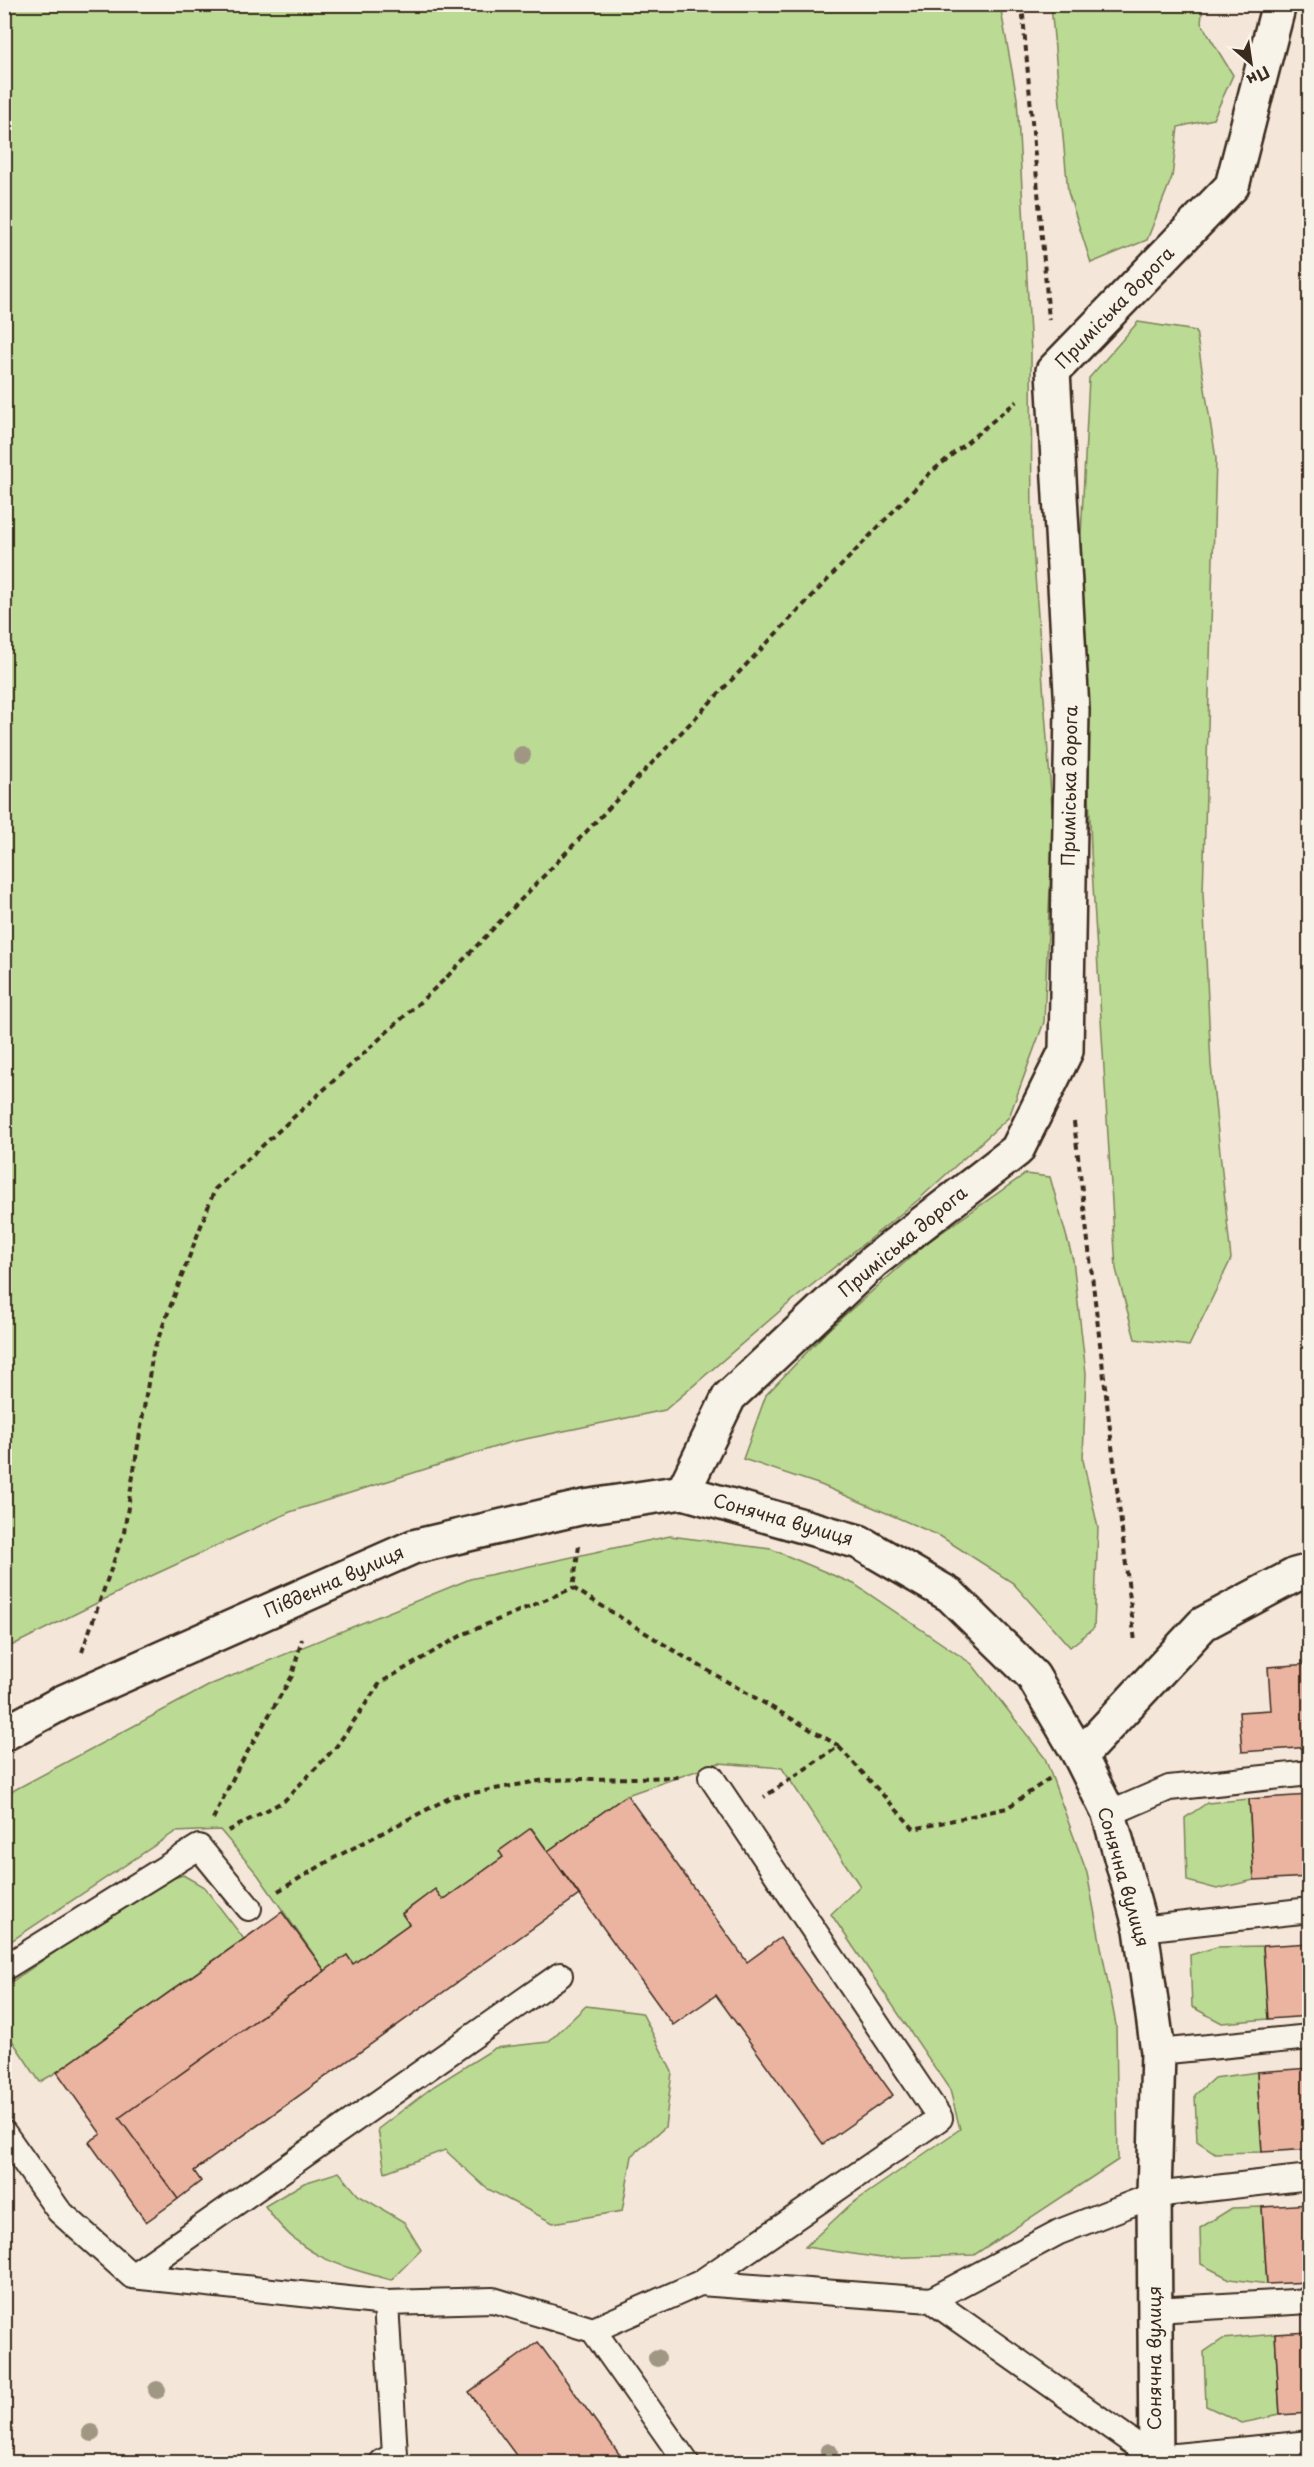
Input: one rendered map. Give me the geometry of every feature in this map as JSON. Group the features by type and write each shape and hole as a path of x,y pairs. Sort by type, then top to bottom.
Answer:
{"street":[{"name":"Приміська дорога","path":"683,1492 729,1397 874,1261 1017,1150 1066,1051 1072,710 1053,371 1232,186 1279,4"},
{"name":"Південна вулиця","path":"4,1734 65,1701 412,1547 584,1507 683,1492"},
{"name":"Сонячна вулиця","path":"683,1492 859,1542 950,1595 1033,1676 1080,1756 1109,1814 1141,1929 1158,2052 1154,2195 1156,2460"},
{"path":"1080,1756 1203,1624 1295,1575 1310,1571"}],"lane":[{"path":"1109,1814 1169,1788 1310,1773"},
{"path":"593,2330 700,2283 940,2118 711,1777"},
{"path":"4,1968 199,1847 249,1908"},
{"path":"1141,1929 1310,1910"},
{"path":"132,2277 560,1975"},
{"path":"1158,2052 1310,2037"},
{"path":"4,2133 59,2211 132,2277 386,2303 493,2300 593,2330 686,2463"},
{"path":"931,2300 1059,2232 1154,2195 1310,2177"},
{"path":"700,2283 931,2300 1156,2460 1310,2443"},
{"path":"1155,2310 1310,2301"},
{"path":"382,2463 394,2455 386,2303"}],"path":[{"path":"65,1701 124,1532 153,1352 215,1189 444,980 930,473 1053,371 1022,4"},
{"path":"1073,1110 1141,1693"},
{"path":"573,1588 584,1507"},
{"path":"573,1588 686,1658 839,1746 914,1829 1007,1808 1080,1756"},
{"path":"199,1847 284,1801 336,1747 380,1683 464,1634 573,1588"},
{"path":"199,1847 237,1768 292,1676 316,1590"},
{"path":"736,1815 839,1746"},
{"path":"249,1908 334,1858 451,1797 544,1780 711,1777"}],"green space":[{"path":"5,4 1000,5 1017,98 1031,352 1032,534 1053,821 1044,1022 1009,1117 917,1201 787,1305 665,1410 511,1442 290,1512 149,1577 5,1649"},
{"path":"1051,5 1203,5 1201,23 1233,75 1213,119 1178,127 1172,177 1147,240 1091,263 1068,192"},
{"path":"1138,322 1196,331 1216,459 1203,893 1211,1065 1231,1259 1189,1346 1135,1339 1116,1269 1091,852 1081,536 1089,378"},
{"path":"1025,1174 1050,1177 1073,1260 1086,1373 1083,1460 1098,1528 1094,1628 1070,1647 1013,1583 940,1536 821,1485 743,1459 766,1395 829,1329 928,1242"},
{"path":"670,1536 771,1549 854,1584 972,1664 1045,1758 1087,1873 1116,2025 1118,2160 974,2255 881,2258 805,2247 850,2205 960,2129 950,2090 831,1914 860,1886 782,1768 719,1763 627,1795 548,1851 532,1829 503,1857 443,1900 435,1890 402,1913 409,1924 353,1964 347,1955 325,1971 258,1875 220,1830 175,1832 5,1945 5,1795 212,1684 470,1579"},
{"path":"1249,1799 1254,1880 1217,1889 1187,1881 1185,1818 1207,1803"},
{"path":"183,1875 204,1887 244,1939 40,2082 5,2030 4,1987 153,1885"},
{"path":"1263,1946 1268,2019 1222,2023 1192,2007 1190,1955 1217,1947"},
{"path":"586,2006 642,2013 672,2072 665,2127 632,2156 622,2211 553,2223 486,2188 445,2150 385,2172 378,2129 434,2086 495,2048 548,2042"},
{"path":"1257,2072 1262,2152 1215,2153 1197,2141 1195,2095 1214,2078"},
{"path":"339,2172 358,2195 404,2222 421,2250 391,2280 320,2256 291,2237 265,2206 304,2183"},
{"path":"1262,2207 1267,2284 1230,2279 1201,2264 1200,2228 1232,2208"},
{"path":"1275,2334 1280,2415 1242,2423 1206,2406 1204,2352 1223,2339"}],"building":[{"path":"1310,1664 1310,1747 1242,1752 1239,1712 1271,1710 1268,1667"},
{"path":"627,1795 747,1962 780,1938 893,2095 823,2144 716,1995 673,2025 548,1851"},
{"path":"1310,1795 1310,1877 1254,1880 1249,1799"},
{"path":"531,1828 579,1895 194,2171 201,2181 178,2199 119,2118 347,1955 353,1964 409,1924 402,1914 435,1889 443,1900 503,1857 499,1851"},
{"path":"282,1912 325,1971 119,2118 178,2199 146,2222 89,2142 101,2134 57,2072"},
{"path":"1310,1943 1310,2016 1268,2019 1263,1946"},
{"path":"1310,2068 1310,2149 1262,2152 1257,2072"},
{"path":"1310,2204 1310,2282 1267,2284 1262,2207"},
{"path":"1310,2332 1310,2413 1280,2415 1275,2334"},
{"path":"538,2342 625,2462 521,2462 469,2392"}]}
